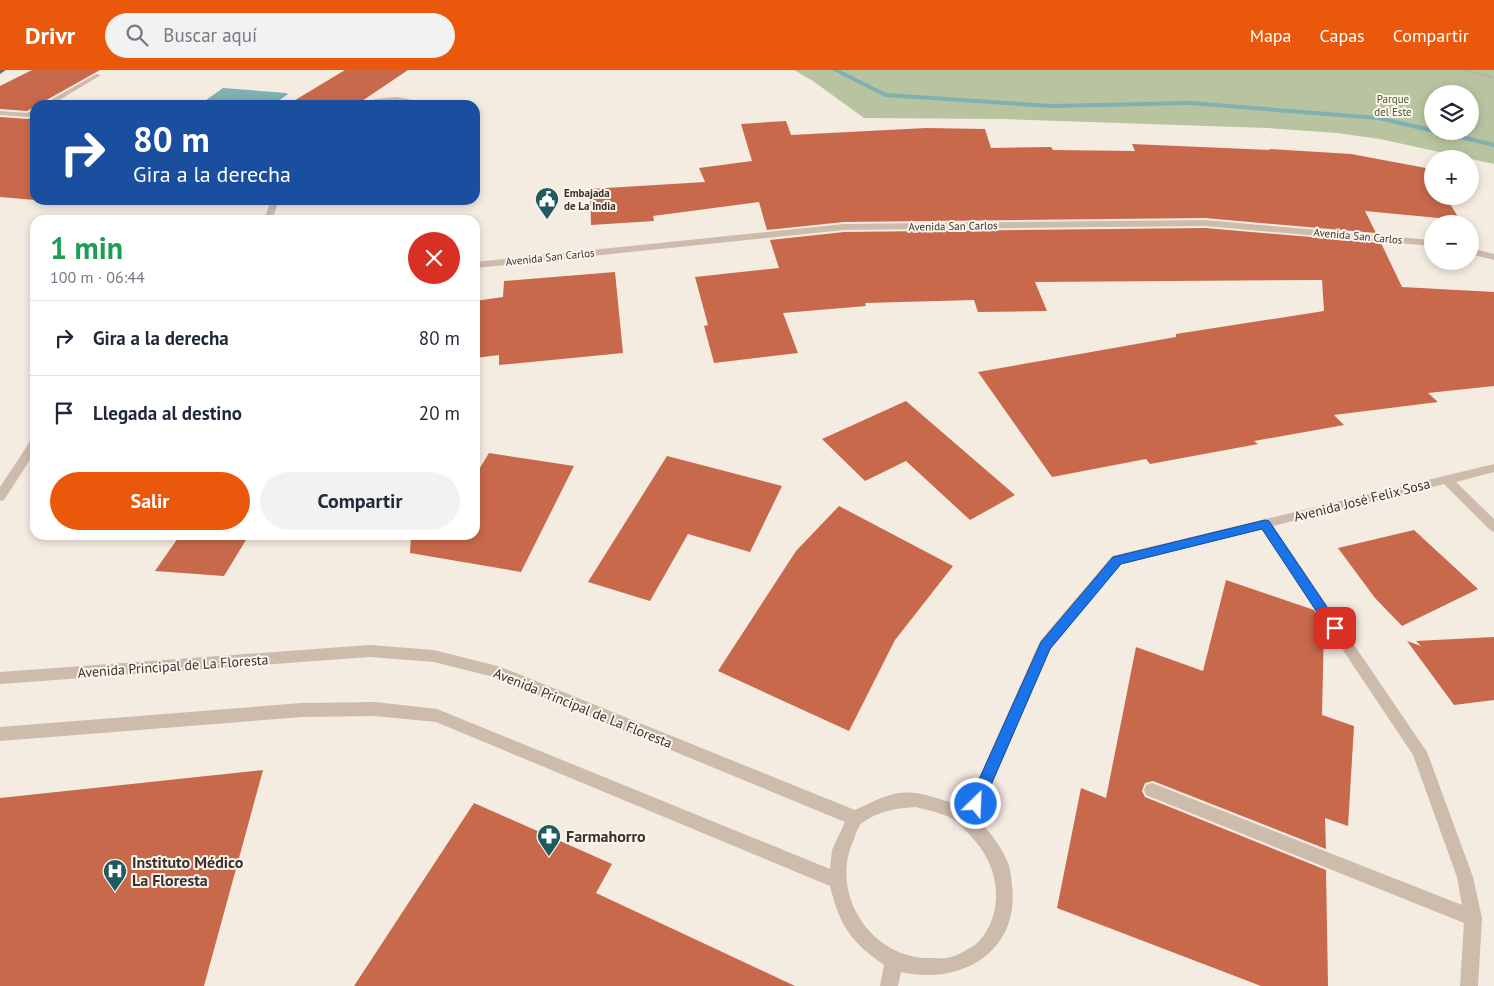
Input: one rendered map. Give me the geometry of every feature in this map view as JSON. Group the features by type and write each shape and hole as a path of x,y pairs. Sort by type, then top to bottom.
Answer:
{"main road":[{"path":"0,72 4,70"}],"street":[{"path":"55,100 98,75"},
{"path":"386,100 403,100"},
{"path":"0,113 30,114"},
{"name":"Avenida San Carlos","path":"480,264 844,227 1205,224 1424,242"},
{"path":"1479,253 1494,257"},
{"path":"0,497 30,451"},
{"name":"Avenida José Felix Sosa","path":"968,821 1045,645 1117,560 1494,468"},
{"path":"1446,479 1494,527"},
{"path":"1265,524 1419,752 1465,877 1473,918 1469,986"},
{"name":"Avenida Principal de La Floresta","path":"0,678 370,651 434,656 496,672 855,818"},
{"path":"0,734 302,710 375,709 436,716 836,880"},
{"path":"1152,790 1473,918"},
{"path":"916,800 954,811 968,821 989,843 1001,868 1005,901 999,927 984,949 965,961 949,967 917,968 894,961 867,942 845,912 836,880 840,850 855,818 891,801 916,800"},
{"path":"889,986 894,961"}],"path":[{"path":"1465,70 1494,78"}],"green space":[{"name":"Parque del Este","path":"794,70 1494,70 1494,164 1479,161 1479,150 1430,150 1380,139 1337,133 1267,128 1004,119 864,118 813,81"}],"water":[{"path":"223,88 288,94 280,100 206,100"}],"building":[{"path":"32,70 100,70 47,100 30,100 30,109 27,111 0,109 0,86"},
{"path":"345,70 408,70 363,100 295,100"},
{"path":"0,117 30,118 30,200 0,197"},
{"path":"786,121 791,135 926,128 985,129 991,148 1051,147 1053,150 1135,151 1132,144 1351,154 1424,168 1424,205 1451,205 1457,215 1424,215 1424,217 1365,211 1376,233 1205,218 844,222 767,230 759,202 653,216 654,221 591,225 590,189 705,182 699,168 752,161 741,124"},
{"path":"1205,228 1381,243 1402,287 1494,292 1494,386 1428,393 1438,402 1334,415 1344,425 1254,441 1258,444 1150,464 1146,459 1052,477 978,372 1176,337 1176,334 1324,311 1322,280 1035,282 1047,311 978,312 974,300 865,303 866,306 783,313 798,353 714,363 704,326 708,325 695,277 779,268 770,240 844,232"},
{"path":"615,272 623,353 499,365 499,355 480,357 480,300 503,297 504,281"},
{"path":"906,401 1015,495 970,520 906,461 865,481 822,439"},
{"path":"489,453 574,466 521,572 410,553 411,540 480,540 480,468"},
{"path":"667,456 782,486 750,552 688,534 650,601 588,582"},
{"path":"839,506 953,566 895,640 849,731 718,671 796,551"},
{"path":"1414,530 1478,589 1402,626 1375,598 1338,548"},
{"path":"177,540 246,540 224,576 155,571"},
{"path":"1226,580 1314,610 1324,626 1322,715 1354,726 1348,826 1325,818 1326,849 1153,781 1145,783 1142,791 1145,797 1326,870 1328,986 1261,986 1057,908 1081,788 1106,798 1136,647 1203,671"},
{"path":"1494,637 1494,700 1454,705 1407,641 1421,646 1416,641"},
{"name":"Instituto Médico La Floresta","path":"263,770 204,986 0,986 0,798"},
{"path":"474,803 612,864 596,893 795,986 354,986"}],"waterway":[{"path":"835,70 885,95 1051,106 1190,103 1378,118 1424,128"},
{"path":"1474,140 1494,145"}],"place":[{"name":"Embajada de La India","path":"547,220"},
{"name":"Farmahorro","path":"549,857"},
{"name":"Instituto Médico La Floresta","path":"115,892"}],"route":[{"path":"976,804 1045,645 1117,560 1265,524 1335,628"}]}
